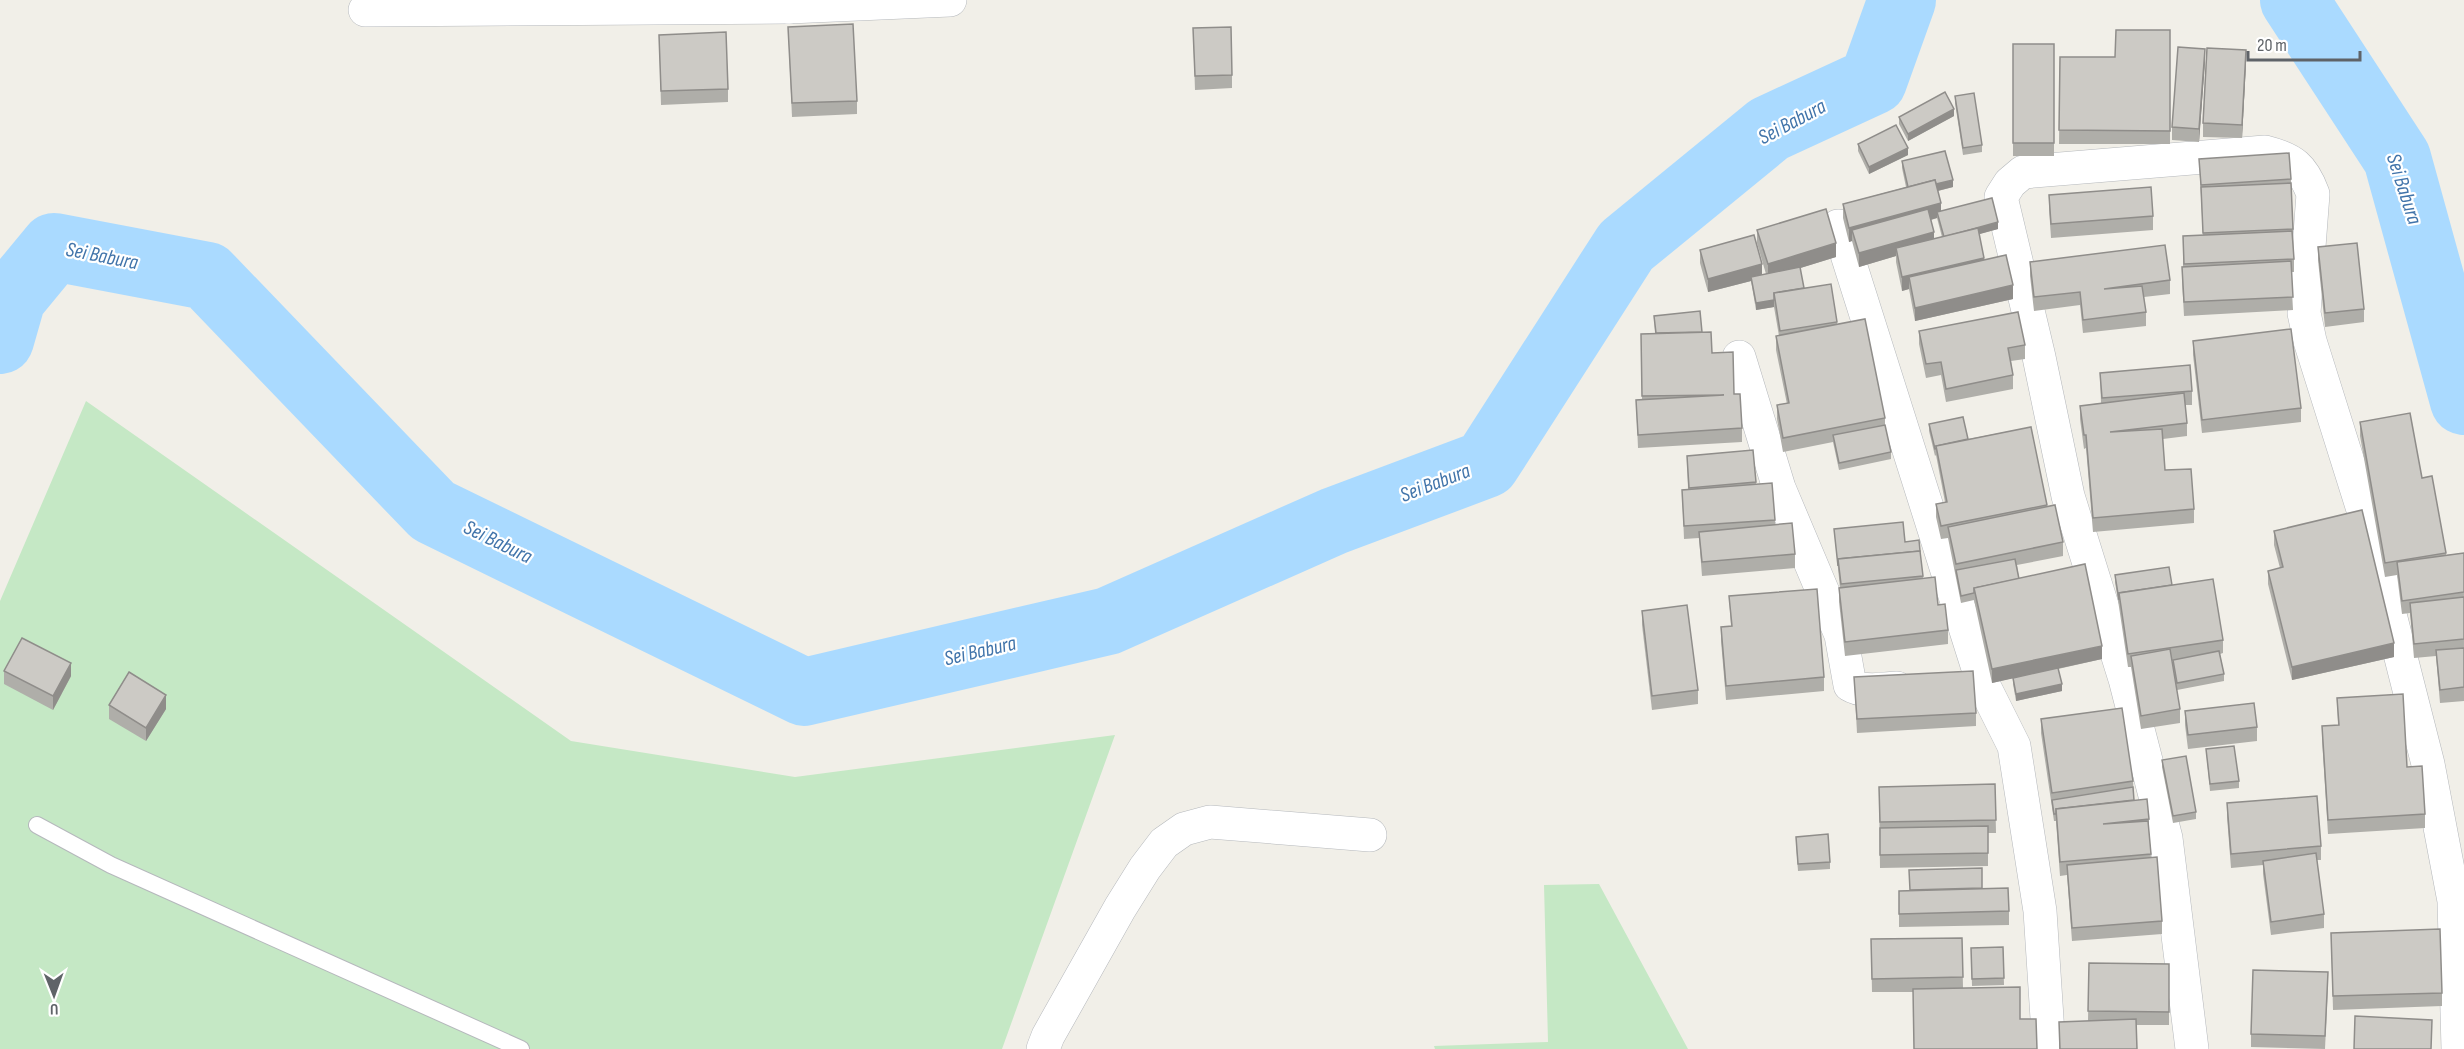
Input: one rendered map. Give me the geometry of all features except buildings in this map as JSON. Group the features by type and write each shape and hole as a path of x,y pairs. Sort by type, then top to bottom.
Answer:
{"street":[{"path":"365,10 950,0"},
{"path":"2192,1049 2166,838 2126,679 2068,496 2039,357 2001,196 2010,183 2023,172 2265,152 2284,156 2300,168 2313,194 2304,313 2310,341 2365,516 2428,764 2454,902 2458,1049"},
{"path":"1838,226 1983,684 2014,746 2040,911 2049,1049"},
{"path":"1739,357 1779,488 1841,635 1850,685 1863,690 1983,684"},
{"path":"1043,1049 1048,1036 1144,868 1171,836 1184,828 1210,822 1370,835"}],"lane":[{"path":"37,825 111,865 521,1049"}],"green space":[{"path":"86,401 571,741 795,777 1115,735 1002,1049 0,1049 0,601"},
{"path":"1599,884 1688,1049 1435,1049 1434,1046 1548,1042 1544,885"}],"waterway":[{"name":"Sei Babura","path":"0,340 12,298 54,247 207,276 433,511 804,692 1108,621 1334,521 1486,464 1626,246 1769,129 1873,81 1902,0"},
{"name":"Sei Babura","path":"2294,0 2397,158 2464,401"}]}
